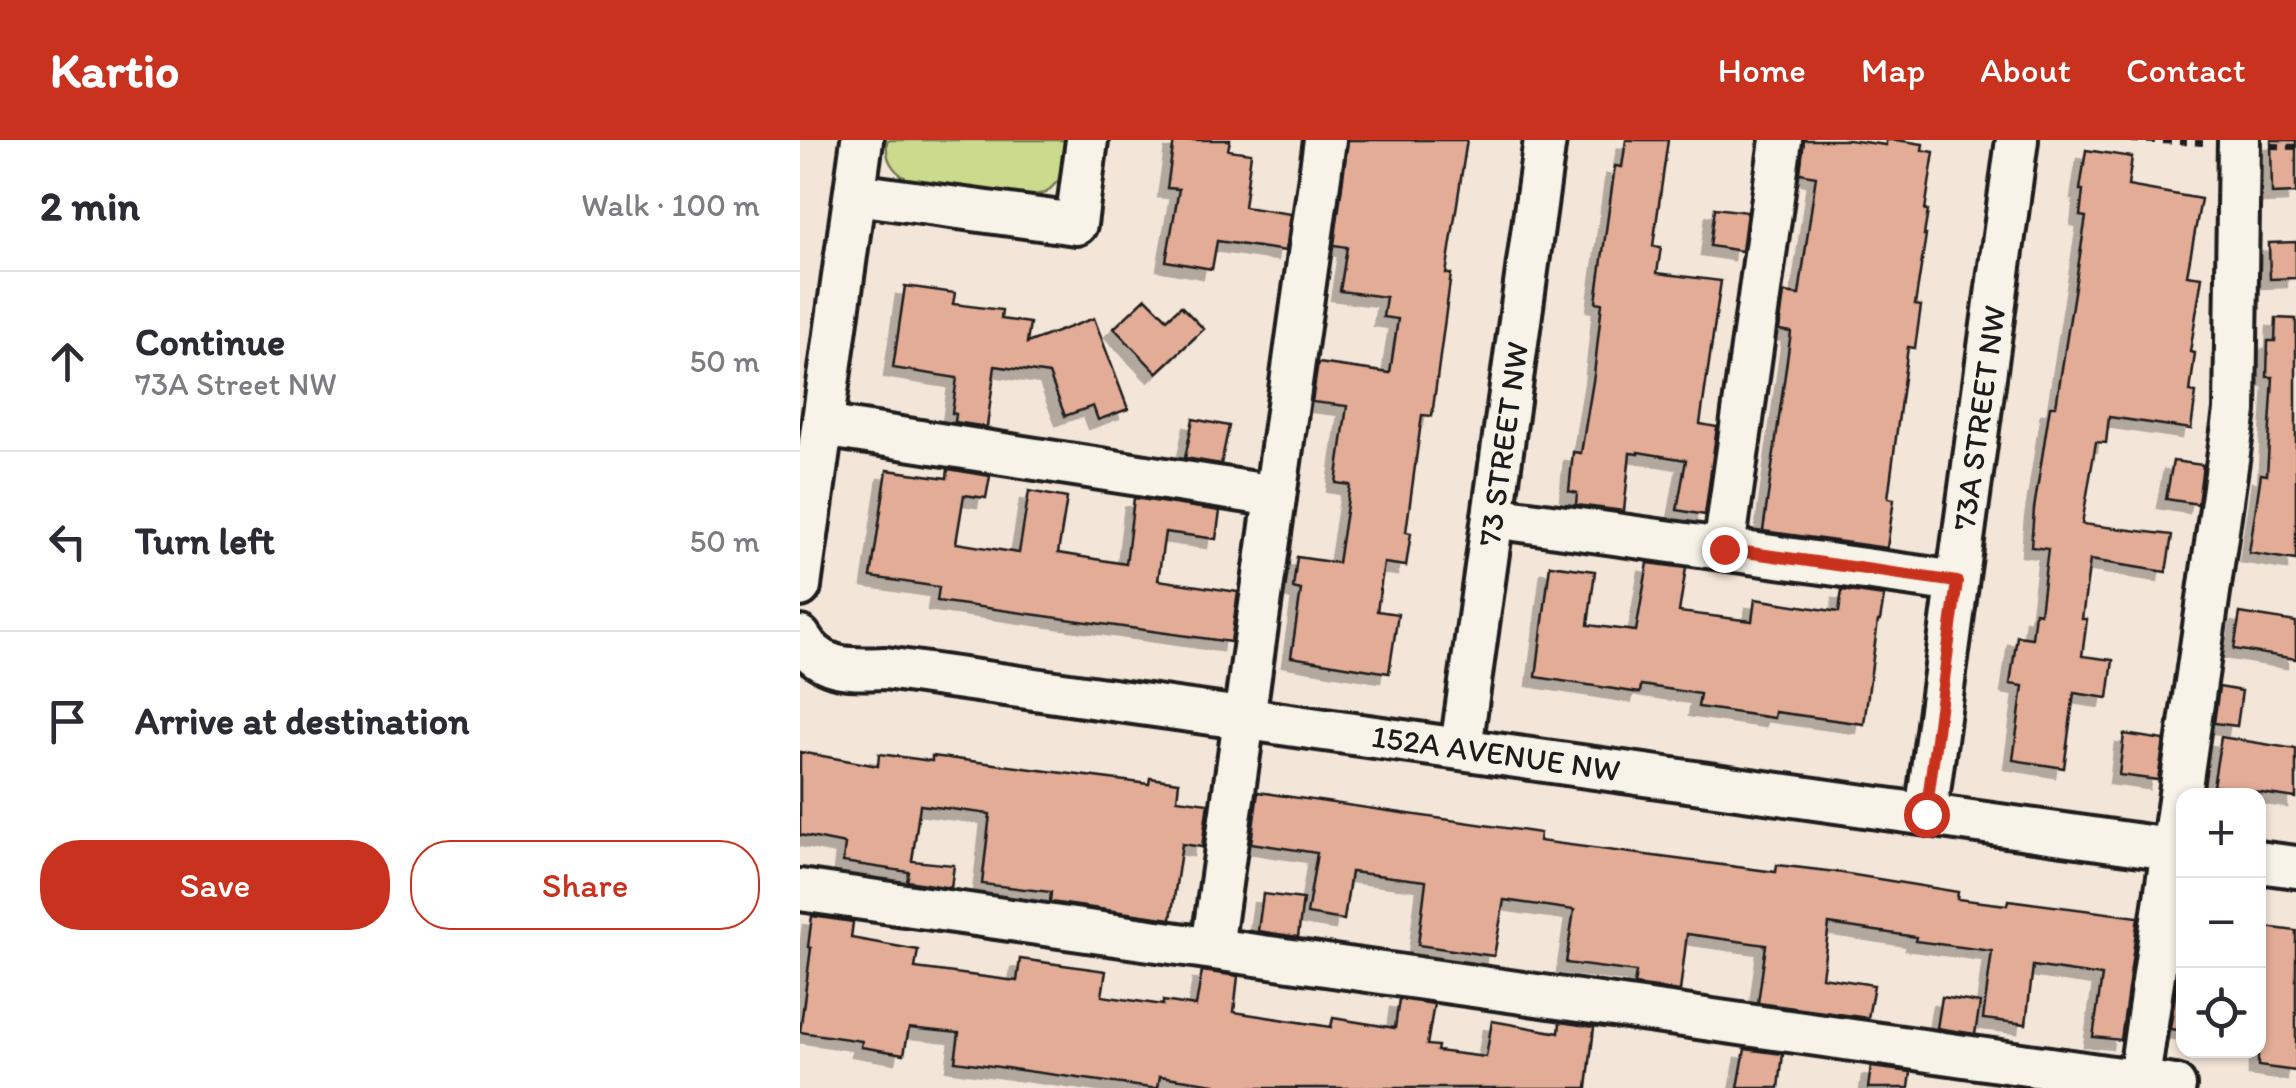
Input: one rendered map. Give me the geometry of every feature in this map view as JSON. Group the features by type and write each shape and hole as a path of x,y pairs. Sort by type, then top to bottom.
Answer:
{"street":[{"path":"800,586 862,140"},
{"path":"854,194 1076,224 1087,140"},
{"path":"1212,948 1325,140"},
{"name":"73 STREET NW","path":"1461,748 1545,140"},
{"path":"1724,549 1781,140"},
{"name":"73A STREET NW","path":"1926,814 2017,140"},
{"path":"2186,788 2235,411 2239,140"},
{"path":"823,426 1276,496"},
{"path":"1493,517 1957,582"},
{"name":"152A AVENUE NW","path":"805,646 843,669 886,668 2176,850"},
{"path":"2266,863 2296,867"},
{"path":"800,890 2157,1082 2176,872"}],"green space":[{"path":"887,140 1067,140 1062,177 1046,193 1026,196 907,179 891,163"}],"building":[{"path":"1174,140 1230,140 1228,150 1251,153 1244,207 1291,214 1286,251 1217,241 1212,269 1166,261 1179,189 1167,188"},
{"path":"1348,140 1467,140 1446,274 1451,274 1432,416 1422,415 1406,532 1411,533 1406,566 1384,563 1377,611 1398,614 1389,673 1291,657 1301,590 1293,588 1297,557 1338,563 1350,485 1336,483 1347,406 1312,402 1318,363 1390,373 1398,319 1383,317 1386,297 1340,291 1347,247 1334,245"},
{"path":"1626,140 1668,140 1653,246 1661,247 1657,273 1721,281 1700,424 1717,427 1705,515 1677,510 1686,460 1630,453 1624,511 1576,505 1577,493 1569,491 1573,452 1581,453 1594,375 1602,303 1596,302 1615,166 1622,167"},
{"path":"1804,140 1886,145 1886,140 1896,140 1923,144 1922,150 1934,152 1915,305 1921,306 1915,348 1908,347 1888,498 1894,499 1887,548 1763,531 1791,332 1779,330 1784,293 1799,295 1816,176 1800,173"},
{"path":"2271,140 2296,140 2296,193 2272,194"},
{"path":"2086,150 2132,157 2128,186 2201,199 2187,275 2202,277 2190,352 2195,353 2190,392 2196,393 2191,429 2109,417 2106,443 2096,442 2082,524 2172,535 2166,572 2090,560 2082,619 2087,619 2082,656 2113,660 2108,698 2074,693 2064,768 2013,760 2023,686 2010,684 2017,636 2032,638 2035,612 2040,613 2048,549 2031,547 2034,509 2050,406 2056,406 2086,217 2080,216 2080,190"},
{"path":"1715,208 1747,212 1742,251 1710,246"},
{"path":"2296,242 2296,278 2270,279 2269,243"},
{"path":"905,286 955,293 953,304 1002,310 1001,319 1030,323 1027,343 1094,318 1128,409 1098,420 1093,406 1065,416 1049,374 995,366 987,427 955,422 956,414 952,413 957,378 893,368"},
{"path":"1146,298 1167,319 1181,306 1204,329 1157,373 1114,328"},
{"path":"2276,318 2296,319 2296,560 2249,553 2261,474 2267,475 2273,377 2267,377 2268,341 2275,341"},
{"path":"1193,419 1229,426 1221,464 1185,458"},
{"path":"2173,461 2203,465 2198,504 2166,499"},
{"path":"948,469 990,476 986,498 964,495 956,543 1019,553 1029,491 1067,498 1058,553 1126,564 1134,498 1220,511 1216,539 1165,532 1158,580 1238,592 1231,642 937,601 939,587 871,577 887,470 947,478"},
{"path":"1648,563 1686,568 1679,612 1752,621 1755,599 1839,612 1842,590 1884,596 1864,724 1775,712 1774,718 1698,707 1700,694 1641,685 1640,693 1536,677 1550,565 1595,571 1588,625 1636,631"},
{"path":"2240,613 2296,622 2296,659 2234,649"},
{"path":"2219,687 2242,691 2237,726 2214,723"},
{"path":"2124,734 2164,740 2158,780 2119,775"},
{"path":"2221,737 2296,749 2296,798 2266,794 2266,788 2213,786"},
{"path":"800,752 878,766 879,754 932,761 932,756 1149,784 1150,778 1179,782 1177,799 1208,803 1202,847 1182,844 1171,919 1050,902 1051,892 982,884 990,814 920,805 912,861 954,865 951,888 907,881 909,872 843,862 845,844 800,835"},
{"path":"1258,792 1540,833 1539,841 1776,872 1777,865 1836,872 1958,892 1957,899 2007,905 2008,900 2138,917 2121,1040 2093,1037 2102,976 2033,966 2026,1024 1983,1019 1992,951 1915,941 1916,937 1829,924 1822,977 1874,985 1868,1018 1758,1003 1766,945 1687,934 1680,991 1634,985 1636,972 1566,963 1574,910 1504,900 1494,956 1418,945 1426,881 1351,872 1344,920 1307,914 1317,853 1251,843"},
{"path":"1263,894 1303,899 1298,937 1258,931"},
{"path":"812,916 853,922 851,938 918,950 915,968 1017,981 1020,959 1106,971 1102,996 1163,1005 1163,1001 1196,1006 1202,971 1238,976 1234,1012 1331,1027 1333,1018 1395,1028 1399,999 1434,1004 1427,1045 1438,1046 1437,1051 1486,1057 1492,1021 1559,1033 1560,1022 1594,1027 1587,1088 1215,1088 1215,1084 1160,1076 1158,1088 1151,1088 955,1061 959,1033 909,1028 904,1054 861,1047 862,1041 800,1032"},
{"path":"2266,927 2296,931 2296,1071 2258,1066 2258,1058 2266,1058"},
{"path":"2176,989 2176,1030 2170,1029"},
{"path":"1942,997 1980,1003 1975,1034 1937,1028"},
{"path":"1745,1049 1783,1054 1779,1088 1738,1088"},
{"path":"1871,1067 1911,1072 1909,1088 1868,1088"}],"route":[{"path":"1724,549 1957,582 1926,814"}]}
